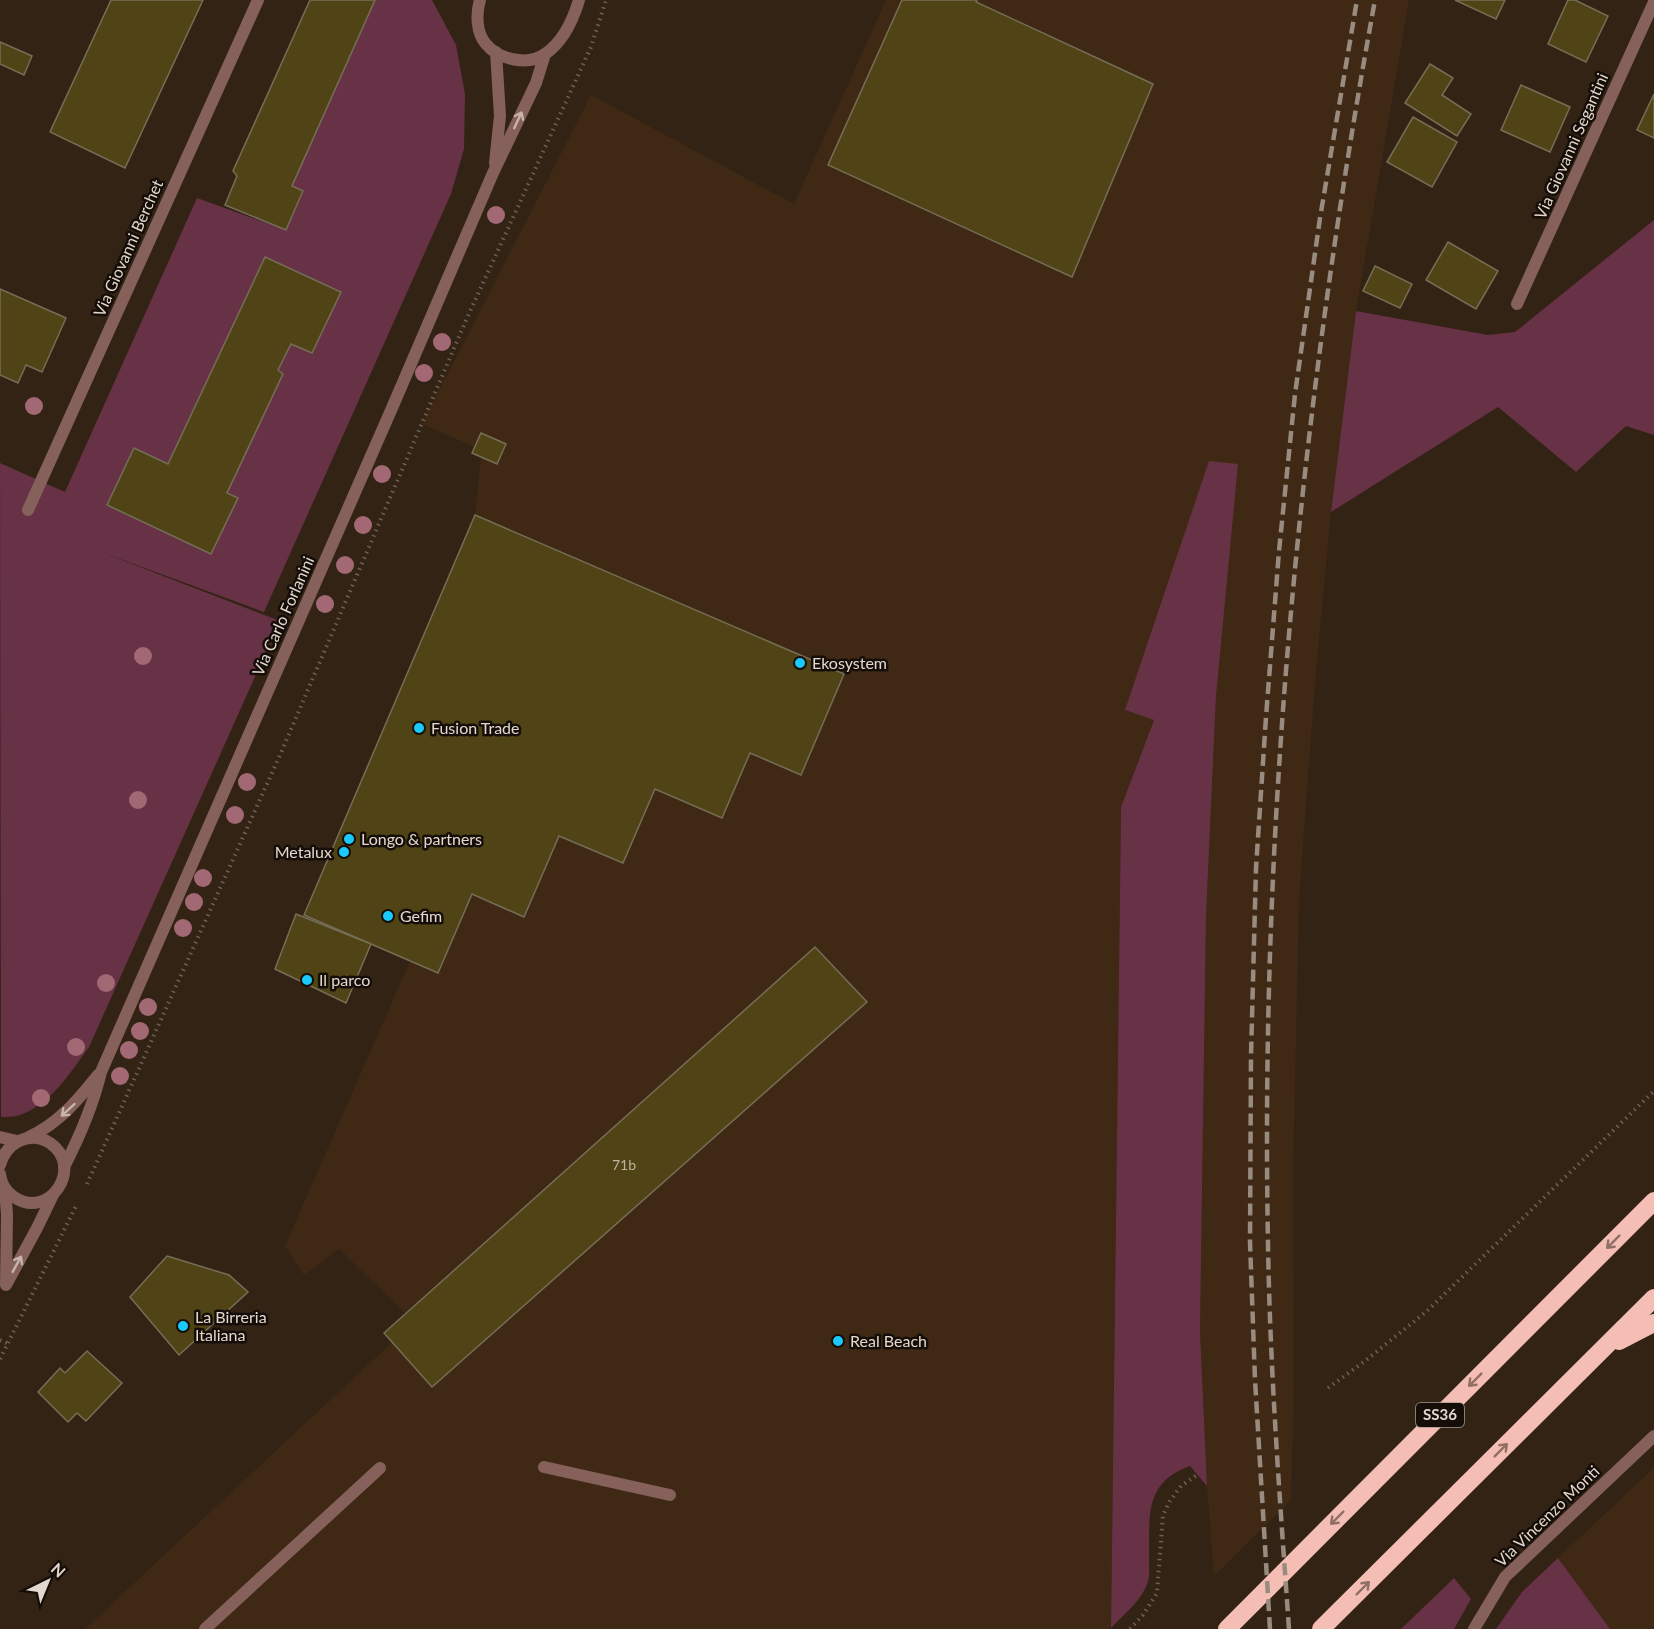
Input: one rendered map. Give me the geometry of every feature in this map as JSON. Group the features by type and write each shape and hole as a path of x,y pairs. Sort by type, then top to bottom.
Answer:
{"highway":[{"name":"SS36","path":"1227,1629 1654,1201"},
{"path":"1322,1629 1654,1298"},
{"path":"1604,1348 1654,1323"}],"street":[{"name":"Via Giovanni Berchet","path":"28,510 258,0"},
{"path":"480,0 477,9 479,30 485,44 513,60 531,61 545,54 563,36 574,18 579,0"},
{"name":"Via Giovanni Segantini","path":"1517,304 1654,2"},
{"name":"Via Carlo Forlanini","path":"493,173 500,116 496,52"},
{"name":"Via Carlo Forlanini","path":"53,1195 60,1187 64,1177 64,1167 80,1136 101,1072 493,173 536,82 545,54"},
{"name":"Via Carlo Forlanini","path":"23,1139 45,1129 75,1104 101,1072"},
{"path":"0,1137 38,1138 48,1142 62,1157 64,1167"},
{"path":"0,1165 2,1156 9,1147 23,1139"},
{"path":"1,1179 12,1196 22,1201 34,1203 53,1195"},
{"path":"1,1179 7,1215 3,1290"},
{"path":"3,1290 53,1195"},
{"name":"Via Vincenzo Monti","path":"1474,1629 1505,1577 1654,1436"},
{"path":"544,1467 670,1495"},
{"path":"205,1629 380,1468"}],"path":[{"path":"84,1189 280,754 468,318 591,47 606,0"},
{"path":"1328,1388 1427,1311 1654,1091"},
{"path":"0,1359 79,1199"},
{"path":"0,1340 9,1344"},
{"path":"1130,1629 1143,1615 1157,1593 1163,1515 1181,1486 1197,1474"}],"shaded area":[{"path":"375,0 432,0 456,45 465,94 464,149 451,194 264,612 101,552 280,621 89,1047 50,1096 20,1115 1,1117 0,463 65,492 197,198 286,230 303,191 292,186"},
{"path":"886,0 1409,0 1356,311 1331,512 1316,670 1299,899 1293,1177 1294,1393 1291,1500 1214,1576 1207,1486 1200,1332 1206,917 1216,697 1125,710 1154,719 1121,807 1110,1629 85,1629 781,979 405,1313 339,1249 304,1275 285,1246 410,961 312,918 475,515 482,450 422,424 591,95 794,204"},
{"path":"1654,220 1654,435 1626,426 1576,472 1498,407 1331,512 1356,311 1488,335 1515,332"},
{"path":"1209,461 1238,464 1216,696 1206,917 1200,1332 1207,1486 1190,1466 1175,1473 1157,1492 1150,1515 1148,1581 1137,1601 1111,1628 1121,807 1154,720 1125,710"},
{"path":"1654,1468 1654,1629 1610,1629 1558,1558"},
{"path":"1558,1558 1610,1629 1496,1629 1522,1592"},
{"path":"1454,1578 1471,1599 1454,1629 1401,1629"}],"building":[{"path":"111,0 203,0 125,168 50,132"},
{"path":"310,0 375,0 292,186 303,191 286,230 225,205 237,176 233,171"},
{"path":"902,0 977,0 976,2 1153,84 1072,277 828,165"},
{"path":"1455,0 1505,0 1496,19"},
{"path":"1568,0 1575,0 1608,16 1586,62 1548,44"},
{"path":"0,42 32,56 24,75 0,64"},
{"path":"1430,64 1453,78 1442,95 1471,114 1457,136 1405,103"},
{"path":"1521,85 1570,107 1550,152 1501,130"},
{"path":"1654,94 1654,138 1637,130"},
{"path":"1413,117 1457,142 1432,187 1387,162"},
{"path":"1448,242 1498,271 1476,309 1426,280"},
{"path":"265,257 341,292 312,353 291,344 278,370 283,374 227,493 238,498 211,554 107,505 134,448 168,464"},
{"path":"1375,266 1412,284 1400,308 1363,291"},
{"path":"0,289 66,318 42,372 26,365 18,383 0,375"},
{"path":"481,433 506,444 497,464 472,453"},
{"path":"475,515 844,674 801,775 750,753 722,818 655,789 623,863 559,836 524,917 472,894 438,973 304,915"},
{"path":"296,914 371,944 346,1003 275,969"},
{"path":"815,947 867,1002 432,1387 384,1333"},
{"name":"La Birreria Italiana","path":"167,1256 229,1275 248,1292 179,1355 130,1297"},
{"path":"87,1351 122,1383 86,1421 77,1413 68,1422 38,1392 60,1368 65,1373"}],"railway":[{"path":"1270,1629 1255,1380 1250,1242 1251,1056 1256,868 1279,551 1295,394 1320,218 1357,0"},
{"path":"1289,1629 1273,1388 1268,1243 1267,1087 1271,931 1279,775 1290,619 1306,463 1326,308 1375,0"}],"place":[{"name":"Ekosystem","path":"800,663"},
{"name":"Fusion Trade","path":"419,728"},
{"name":"Longo & partners","path":"349,839"},
{"name":"Metalux","path":"344,852"},
{"name":"Gefim","path":"388,916"},
{"name":"Il parco","path":"307,980"},
{"name":"La Birreria Italiana","path":"183,1326"},
{"name":"Real Beach","path":"838,1341"}]}
